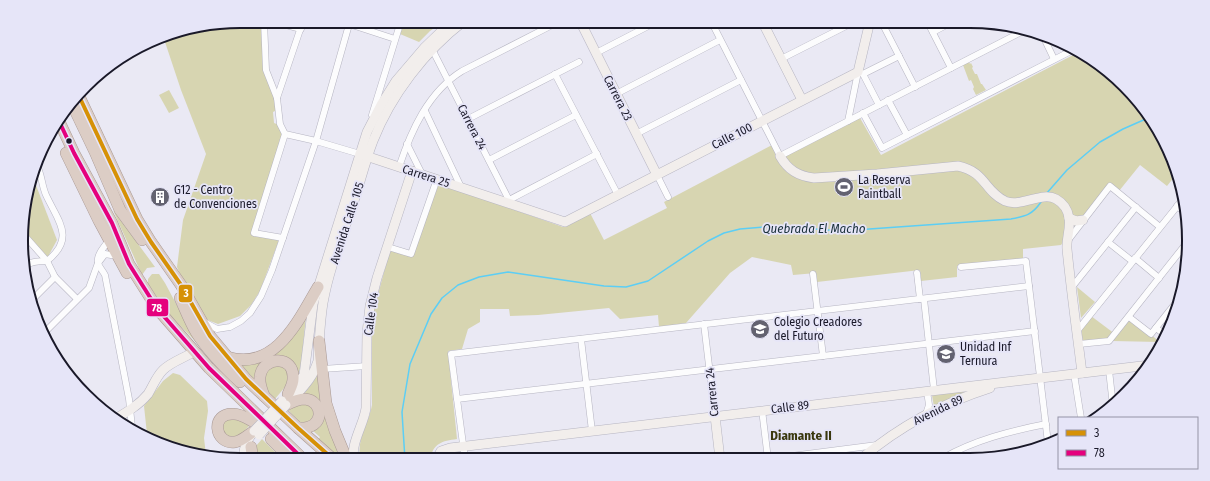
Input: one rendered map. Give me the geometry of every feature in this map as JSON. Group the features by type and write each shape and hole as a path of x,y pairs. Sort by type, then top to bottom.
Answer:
{"highway":[{"path":"81,100 137,219 180,285 210,336 246,379 326,453"},
{"path":"74,108 120,210 171,281 196,332 229,372 316,453"},
{"path":"61,126 112,223 129,264 161,313 209,368 297,453"},
{"path":"57,133 98,221 139,293 153,313 256,430 285,453"},
{"path":"106,155 120,210"},
{"path":"71,163 88,178"},
{"path":"227,357 237,360 251,360 271,352 290,332 318,287"},
{"path":"319,341 326,403 344,453"},
{"path":"264,396 260,383 260,373 267,364 275,360 284,361 290,365 292,368 293,377 285,400 303,399 311,401 317,407 319,415 316,423 309,428 298,428"},
{"path":"229,372 246,379 250,391"},
{"path":"278,446 282,453"},
{"path":"251,447 252,453"}],"street":[{"path":"264,28 266,70 277,98 280,124 285,134 254,233 283,238"},
{"path":"277,98 300,29 296,28"},
{"path":"200,321 205,322 216,329 230,327 250,313 261,296 283,238 316,140 348,28"},
{"path":"366,28 395,39"},
{"path":"367,132 399,28"},
{"name":"Avenida Calle 105","path":"285,400 306,385 314,372 318,361 322,311 334,259 364,156 367,132 388,93 403,72 424,47 444,28"},
{"name":"Avenida Calle 105","path":"256,430 285,400 301,380 305,372 311,316 318,287 364,156 392,102 412,74 446,36 456,28"},
{"path":"399,167 416,123 448,81 462,71 546,28"},
{"name":"Carrera 23","path":"584,28 657,175"},
{"path":"596,53 644,28"},
{"path":"714,28 780,156 787,166 796,174 814,178 877,174 958,166 969,169 979,175 995,194 1007,202 1019,203 1053,197 1063,204 1067,210 1069,218 1067,248 1079,344 1078,374 1081,417"},
{"path":"766,28 802,100"},
{"path":"781,59 842,28"},
{"path":"848,121 861,73 869,28"},
{"path":"885,28 915,87"},
{"path":"931,28 951,68"},
{"path":"933,32 941,28"},
{"path":"780,156 1018,34"},
{"path":"616,94 720,40"},
{"path":"1045,42 1054,59"},
{"name":"Carrera 24","path":"433,50 510,202"},
{"path":"863,113 882,148 1068,52"},
{"name":"Calle 100","path":"565,222 802,100 899,56"},
{"path":"468,119 578,62"},
{"path":"861,73 880,105"},
{"path":"555,74 618,195"},
{"path":"636,134 741,80"},
{"path":"888,100 907,135"},
{"path":"425,110 461,187"},
{"path":"488,160 576,115"},
{"name":"Carrera 25","path":"285,134 316,140 510,202 565,222"},
{"path":"407,144 422,174"},
{"path":"510,202 596,154"},
{"path":"29,263 45,261 55,254 62,242 63,234 60,222 43,187 39,171"},
{"name":"Calle 104","path":"354,453 354,448 366,408 367,334 369,312 377,278 412,171"},
{"path":"657,175 668,198"},
{"path":"388,246 411,254 437,179"},
{"path":"1067,241 1110,186 1160,227"},
{"path":"1077,331 1177,206"},
{"path":"1072,287 1136,207"},
{"path":"1069,218 1076,221 1084,220"},
{"path":"48,329 76,299 89,288 99,257 109,240"},
{"path":"28,241 45,261 55,276 76,299"},
{"path":"1108,242 1159,278"},
{"path":"1079,344 1109,341 1182,249"},
{"path":"98,263 105,254 117,256"},
{"path":"961,268 1026,261 1048,438"},
{"path":"98,263 105,275 129,399 132,423"},
{"path":"917,273 929,344 930,391 929,406 926,414"},
{"path":"813,274 823,356"},
{"path":"35,296 55,276"},
{"path":"464,453 451,354 1029,286"},
{"path":"1129,317 1151,334 1171,309"},
{"name":"Carrera 24","path":"704,324 719,453"},
{"path":"1156,328 1161,332"},
{"path":"457,399 1035,331"},
{"path":"581,338 592,431"},
{"path":"121,416 130,411 147,395 164,369 190,354"},
{"path":"322,369 367,366"},
{"name":"Calle 89","path":"440,453 441,451 450,448 463,446 762,410 1109,370 1139,369"},
{"path":"1109,370 1112,398"},
{"name":"Avenida 89","path":"874,453 879,445 926,414 973,394 1022,381"},
{"path":"762,410 767,453"},
{"path":"953,453 993,436 1046,424"},
{"path":"249,453 256,430"},
{"path":"245,453 247,442 256,430"},
{"path":"816,453 879,445"}],"shaded area":[{"path":"227,28 262,28 265,70 275,95 277,110 273,112 274,123 279,125 283,135 252,234 279,240 260,291 251,305 240,316 218,324 204,317 184,283 177,267 183,220 206,154 181,90 165,42 199,32"},
{"path":"402,28 434,28 419,42 400,34"},
{"path":"1073,55 1110,81 1138,111 1154,134 1166,159 1173,179 1167,186 1140,165 1119,191 1109,183 1061,245 1023,249 1023,259 957,266 957,277 921,281 920,270 817,282 816,273 793,275 791,265 752,257 730,273 686,323 659,327 658,315 620,319 609,308 538,315 510,316 509,309 480,309 480,322 468,329 462,349 448,351 457,439 439,444 432,453 360,453 361,439 372,405 373,314 390,249 412,257 439,183 563,227 590,213 604,240 667,208 664,202 772,145 779,159 860,118 881,155"},
{"path":"969,62 986,90 976,95 971,80 969,81 963,65"},
{"path":"169,90 179,108 169,113 159,95"},
{"path":"36,184 57,240 44,264 28,241 28,227"},
{"path":"113,210 155,267 147,268 142,275"},
{"path":"152,274 159,274 165,283 197,343 168,313 148,284 148,279"},
{"path":"1077,287 1095,302 1081,318"},
{"path":"306,316 301,366 297,377 282,356 276,356 266,359 260,365 255,374 254,380 239,363 255,362"},
{"path":"1091,316 1115,334 1109,341 1083,343 1081,329"},
{"path":"1130,318 1157,340 1156,342 1112,341"},
{"path":"272,365 283,366 290,376 285,387 275,399 265,389 264,373"},
{"path":"318,372 341,453 332,453 318,440 320,437 313,431 323,423 324,410 303,395 313,382"},
{"path":"173,373 180,375 207,401 208,411 204,438 205,450 172,442 147,431 144,406 163,381"},
{"path":"972,390 934,407 932,395"},
{"path":"309,402 315,412 310,423 300,423 288,410 291,407"},
{"path":"235,418 249,426 240,436 224,437 220,421"},
{"path":"262,439 276,453 256,453 256,446"}],"waterway":[{"name":"Quebrada El Macho","path":"1046,194 1067,170 1100,142 1123,129 1144,120"},
{"name":"Quebrada El Macho","path":"405,453 402,412 410,364 431,314 442,298 458,285 479,277 508,272 604,286 626,287 648,281 708,241 724,233 740,229 776,226 841,231 1011,219 1028,214 1035,210 1041,202"}],"transit line":[{"name":"3","path":"81,100 137,219 181,285 210,336 246,379 326,453"},
{"name":"78","path":"61,126 74,153 112,223 129,264 153,302 209,368 297,453"}],"place":[{"name":"La Reserva Paintball","path":"844,187"},
{"name":"G12 - Centro de Convenciones","path":"160,197"},
{"name":"Colegio Creadores del Futuro","path":"760,329"},
{"name":"Unidad Inf Ternura","path":"946,354"}],"district":[{"name":"Diamante II","path":"801,435"}]}
